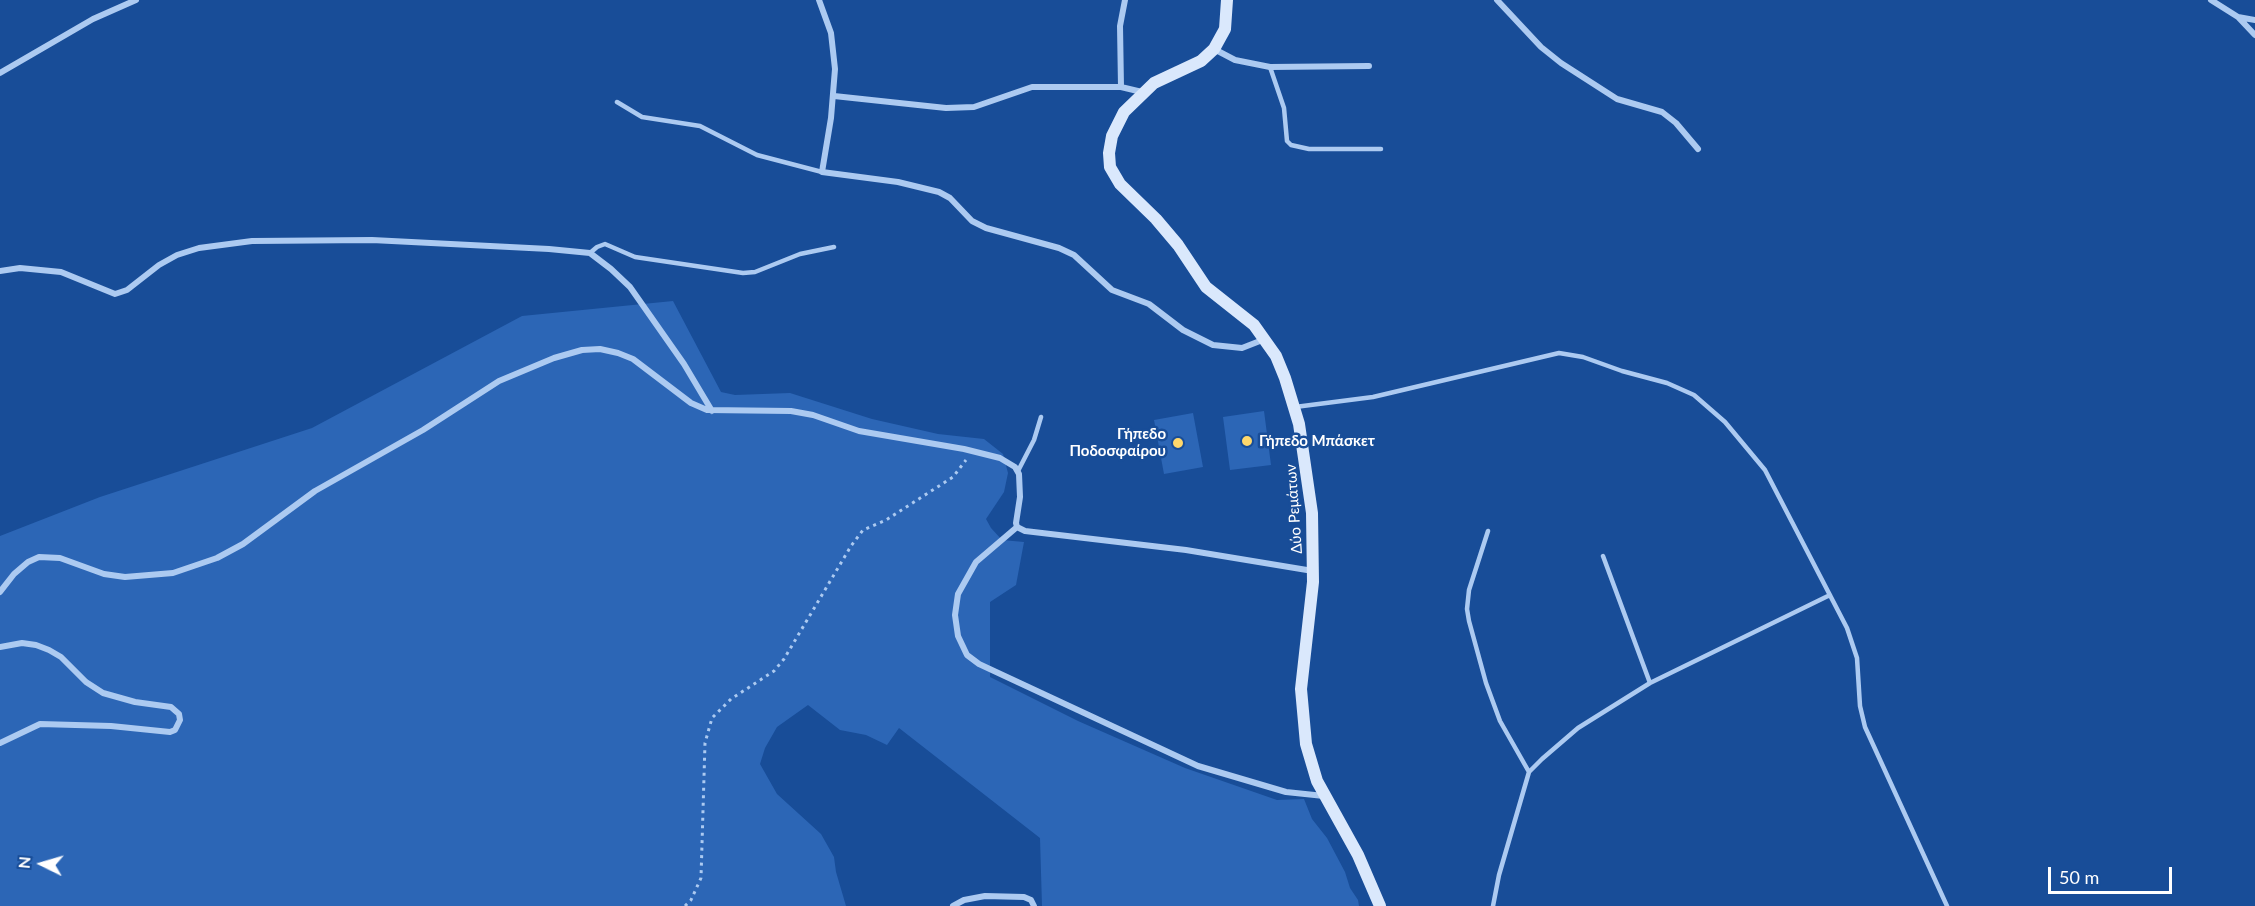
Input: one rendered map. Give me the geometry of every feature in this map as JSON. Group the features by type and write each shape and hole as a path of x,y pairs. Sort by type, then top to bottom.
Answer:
{"street":[{"path":"0,73 93,19 136,0"},
{"path":"819,0 831,33 835,53 834,96 822,172 898,182 939,192 950,198 972,220 986,228 1059,248 1074,255 1112,290 1149,304 1183,330 1213,345 1242,348 1265,339"},
{"path":"1121,87 1120,26 1125,0"},
{"path":"1227,0 1225,29 1214,49 1235,60 1270,67 1369,66"},
{"path":"1497,0 1541,47 1561,63 1617,99 1662,112 1676,123 1698,149"},
{"path":"2211,0 2238,17 2255,35"},
{"path":"2238,17 2255,20"},
{"name":"Δύο Ρεμάτων","path":"1214,49 1201,61 1159,80 1142,92 1124,112 1112,136 1109,153 1113,173 1120,184 1156,219 1178,245 1206,287 1245,316 1265,339 1276,356 1295,406 1311,493 1313,571 1302,675 1302,703 1309,756 1314,775 1358,855 1380,906"},
{"path":"834,96 946,108 974,107 1032,87 1121,87 1142,92"},
{"path":"0,271 20,268 61,272 115,294 127,290 159,265 177,255 199,248 252,241 372,240 590,253 630,287 684,364 712,411"},
{"path":"0,592 14,574 39,556 60,558 104,574 125,577 172,573 217,558 243,544 315,491 423,430 499,381 554,358 582,350 600,349 633,359 691,403 712,411 791,411 813,415 859,431 980,452 1005,461 1018,471 1020,488 1017,527 976,562 958,594 956,626 967,655 979,664 1198,766 1286,792 1324,796"},
{"path":"1017,527 1024,531 1186,550 1313,571"},
{"path":"0,647 22,643 49,650 61,657 86,682 103,693 127,701 171,706 179,714 180,720 175,730 170,732 91,725 40,724 0,743"},
{"path":"953,906 964,900 985,896 1024,897 1031,900 1034,906"}],"lane":[{"path":"1270,67 1284,108 1287,141 1291,145 1309,149 1381,149"},
{"path":"617,102 642,117 700,126 757,155 822,172"},
{"path":"590,253 605,244 635,257 742,273 755,272 800,254 834,248"},
{"path":"1295,406 1373,397 1559,353 1583,357 1622,371 1667,382 1694,395 1725,422 1765,470 1847,628 1857,658 1860,706 1865,727 1947,906"},
{"path":"1018,471 1028,453 1041,417"},
{"path":"1488,531 1469,590 1467,609 1469,621 1496,712 1529,772"},
{"path":"1603,556 1650,682"},
{"path":"1493,906 1499,875 1529,772 1549,752 1578,729 1650,682 1830,595"}],"path":[{"path":"685,906 691,900 701,879 705,743 712,718 731,699 774,671 784,660 851,546 863,530 886,520 953,477 968,457 980,452"}],"shaded area":[{"path":"673,301 721,392 735,395 790,393 872,419 938,434 984,439 1003,454 1008,473 1004,492 986,519 1002,540 1024,542 1016,585 990,602 990,677 1078,721 1185,768 1277,800 1304,799 1312,819 1327,838 1345,872 1359,906 1042,906 1040,838 899,728 887,745 866,735 840,730 808,705 777,727 765,748 760,764 777,794 821,834 834,857 846,906 0,906 0,536 100,497 312,428 522,316"},
{"name":"Γήπεδο Μπάσκετ","path":"1264,411 1271,465 1230,470 1223,417"},
{"name":"Γήπεδο Ποδοσφαίρου","path":"1193,413 1203,467 1164,474 1154,420"}],"place":[{"name":"Γήπεδο Μπάσκετ","path":"1247,441"},
{"name":"Γήπεδο Ποδοσφαίρου","path":"1178,443"}]}
